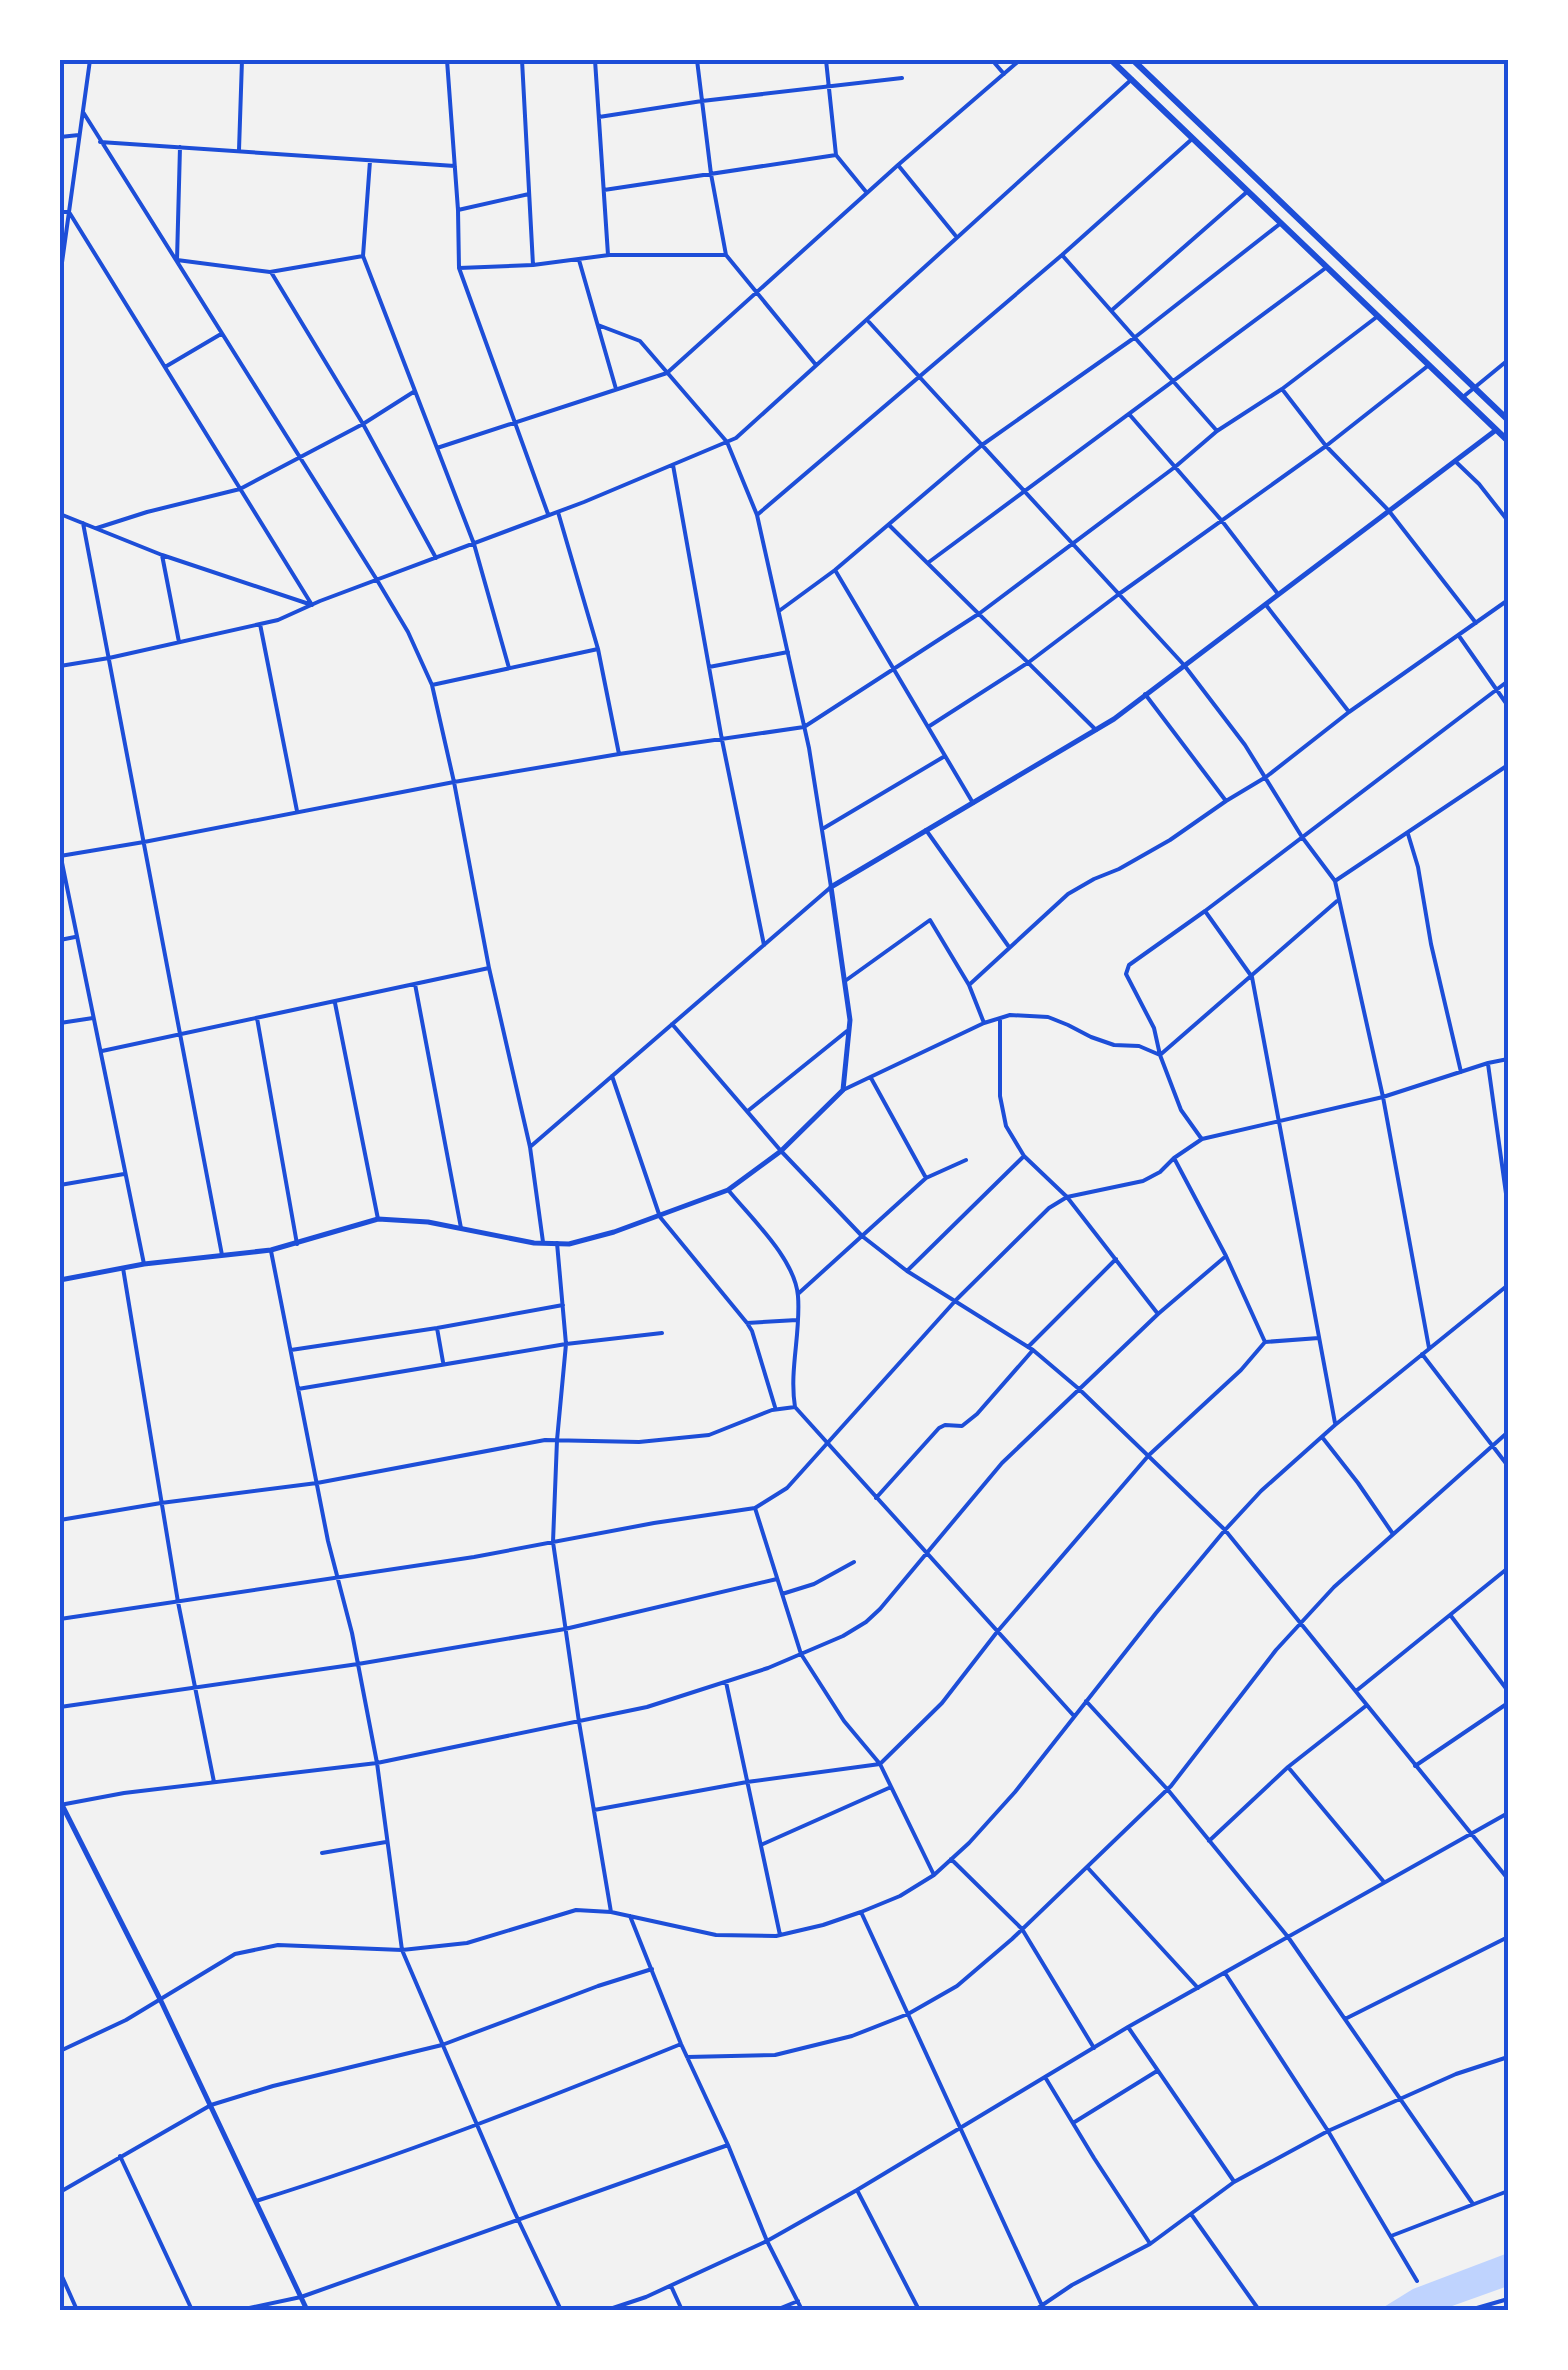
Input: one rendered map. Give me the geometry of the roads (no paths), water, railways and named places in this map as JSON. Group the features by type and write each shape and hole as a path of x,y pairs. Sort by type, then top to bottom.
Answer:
{"main road":[{"path":"1111,60 1508,441"},
{"path":"1133,60 1508,420"}],"street":[{"path":"60,277 90,60"},
{"path":"239,151 242,60"},
{"path":"448,60 459,268 549,516"},
{"path":"522,60 533,265"},
{"path":"595,60 608,255"},
{"path":"696,60 726,254 816,365"},
{"path":"826,60 836,155 867,193"},
{"path":"992,60 1004,74"},
{"path":"437,448 667,373 1020,60"},
{"path":"599,118 702,101 902,78"},
{"path":"60,666 278,620 549,516 736,438 1132,80"},
{"path":"83,112 408,632 432,684 489,968 530,1147 543,1244"},
{"path":"60,137 79,136"},
{"path":"757,514 1062,256 1192,138"},
{"path":"100,142 455,166"},
{"path":"176,260 180,147"},
{"path":"604,190 836,155"},
{"path":"370,160 363,256 474,544 509,668"},
{"path":"898,165 956,237"},
{"path":"1111,312 1248,191"},
{"path":"458,210 529,194"},
{"path":"60,212 69,212"},
{"path":"69,212 312,605"},
{"path":"779,611 835,570 982,445 1134,338 1281,223"},
{"path":"459,268 533,265 608,255 726,254"},
{"path":"176,260 270,272 363,256"},
{"path":"1062,256 1217,431"},
{"path":"579,260 616,389"},
{"path":"929,562 1327,267"},
{"path":"270,272 363,424 436,558"},
{"path":"144,1264 60,855 454,782 804,727 980,614 1217,431 1282,390 1378,316"},
{"path":"868,321 1184,665 1266,777 1302,837 1335,881 1383,1097 1429,1348"},
{"path":"598,326 640,341 726,442 757,514 804,727 845,980 850,1028 843,1090"},
{"path":"164,366 223,333"},
{"path":"1463,397 1508,360"},
{"path":"928,727 1028,662 1326,446 1429,365"},
{"path":"1282,390 1326,446 1389,511 1476,623"},
{"path":"96,528 240,489 363,424 415,391"},
{"path":"1129,414 1222,521 1278,594"},
{"path":"530,1147 831,887 1096,730 1496,430"},
{"path":"1456,461 1508,521"},
{"path":"673,465 722,740 764,945"},
{"path":"558,512 598,648 619,754"},
{"path":"60,514 162,555 312,605"},
{"path":"83,523 223,1256"},
{"path":"889,524 1096,730"},
{"path":"162,555 180,642"},
{"path":"835,570 973,803"},
{"path":"969,985 1068,894 1170,840 1266,777 1349,712 1508,600"},
{"path":"1264,604 1349,712"},
{"path":"260,624 297,812"},
{"path":"1459,636 1508,706"},
{"path":"432,684 598,648"},
{"path":"709,667 788,652"},
{"path":"1202,1138 1181,1110 1154,1028 1126,974 1129,965 1508,681"},
{"path":"1146,694 1226,801"},
{"path":"822,829 945,756"},
{"path":"1335,881 1508,766"},
{"path":"926,830 1009,946"},
{"path":"1408,834 1461,1072"},
{"path":"1160,1054 1339,900"},
{"path":"1205,911 1252,977 1335,1424"},
{"path":"845,980 930,920 969,985 984,1023"},
{"path":"60,940 77,936"},
{"path":"100,1052 489,968"},
{"path":"416,984 462,1228"},
{"path":"335,1001 378,1219"},
{"path":"60,1280 144,1264 271,1250 378,1219 428,1222 543,1244 569,1244 614,1232 728,1190 781,1151 843,1090 984,1023 1010,1015 1048,1017 1091,1038 1114,1045 1139,1046 1160,1054"},
{"path":"60,1023 93,1018"},
{"path":"257,1018 298,1244"},
{"path":"1000,1018 1000,1096 1006,1126 1024,1156 1067,1197 1158,1314"},
{"path":"672,1024 781,1151 862,1236 907,1271 1030,1349 1079,1389 1225,1530 1508,1880"},
{"path":"748,1110 850,1028"},
{"path":"60,1619 474,1558 755,1508 787,1488 956,1300 1048,1208 1067,1197 1144,1182 1202,1138 1383,1097 1508,1059"},
{"path":"1488,1063 1508,1208"},
{"path":"612,1076 660,1217 747,1323 776,1409"},
{"path":"871,1078 926,1178"},
{"path":"907,1271 1024,1156"},
{"path":"1174,1158 1226,1256 1265,1342"},
{"path":"798,1294 926,1178 966,1160"},
{"path":"60,1185 125,1174"},
{"path":"728,1190 790,1267 798,1294 791,1386 795,1407 1074,1716"},
{"path":"557,1244 566,1344 553,1542 611,1912"},
{"path":"271,1250 328,1541 377,1763 402,1950 560,2310"},
{"path":"307,2310 160,1999 60,1803 377,1763 647,1708 768,1668 843,1636 880,1609 1002,1462 1158,1314 1226,1256"},
{"path":"876,1498 939,1428 962,1426 978,1414 1030,1349 1116,1259"},
{"path":"123,1268 178,1602 214,1782"},
{"path":"60,2051 126,2020 235,1954 278,1946 402,1950 468,1943 576,1910 611,1912 716,1934 780,1935 862,1912 900,1896 952,1859 1014,1792 1260,1492 1335,1424 1508,1285"},
{"path":"290,1350 563,1304"},
{"path":"747,1323 797,1320"},
{"path":"437,1328 443,1364"},
{"path":"298,1389 566,1344 662,1333"},
{"path":"594,1810 747,1782 880,1764 942,1703 997,1632 1149,1455 1241,1370 1265,1342 1318,1338"},
{"path":"1422,1354 1508,1466"},
{"path":"60,1520 317,1483 545,1440 639,1442 709,1435 776,1409 795,1407"},
{"path":"687,2057 775,2055 852,2036 908,2014 957,1986 1168,1790 1276,1650 1334,1587 1508,1432"},
{"path":"1322,1437 1393,1534"},
{"path":"755,1508 801,1654 844,1721 880,1764 934,1875"},
{"path":"782,1594 814,1584 854,1562"},
{"path":"1356,1691 1508,1568"},
{"path":"60,1706 358,1664 565,1629 777,1579"},
{"path":"1451,1616 1508,1690"},
{"path":"726,1682 780,1935"},
{"path":"1086,1701 1168,1790 1288,1937 1473,2204"},
{"path":"1415,1766 1508,1703"},
{"path":"1209,1841 1288,1767 1366,1705"},
{"path":"1288,1767 1384,1883"},
{"path":"761,1845 891,1787"},
{"path":"607,2310 671,2286 767,2240 1128,2027 1508,1813"},
{"path":"322,1853 388,1841"},
{"path":"952,1859 1022,1929 1094,2048"},
{"path":"1087,1867 1198,1988"},
{"path":"862,1912 1043,2308"},
{"path":"630,1916 681,2044 802,2310"},
{"path":"1345,2019 1508,1937"},
{"path":"60,2192 211,2105 442,2045 652,1969"},
{"path":"1224,1973 1328,2130 1417,2280"},
{"path":"1128,2027 1234,2182"},
{"path":"256,2201 477,2126 681,2044"},
{"path":"1035,2310 1072,2285 1150,2244 1234,2182 1328,2130 1456,2074 1508,2058"},
{"path":"1073,2124 1157,2070"},
{"path":"1045,2077 1150,2244"},
{"path":"240,2310 301,2297 728,2144"},
{"path":"120,2156 192,2310"},
{"path":"856,2190 919,2310"},
{"path":"1391,2236 1508,2191"},
{"path":"1191,2214 1259,2310"},
{"path":"60,2272 78,2310"},
{"path":"671,2286 682,2310"},
{"path":"1470,2310 1508,2299"},
{"path":"776,2310 798,2300"}],"water":[{"path":"1508,2253 1508,2286 1441,2310 1379,2310 1413,2289"}]}
